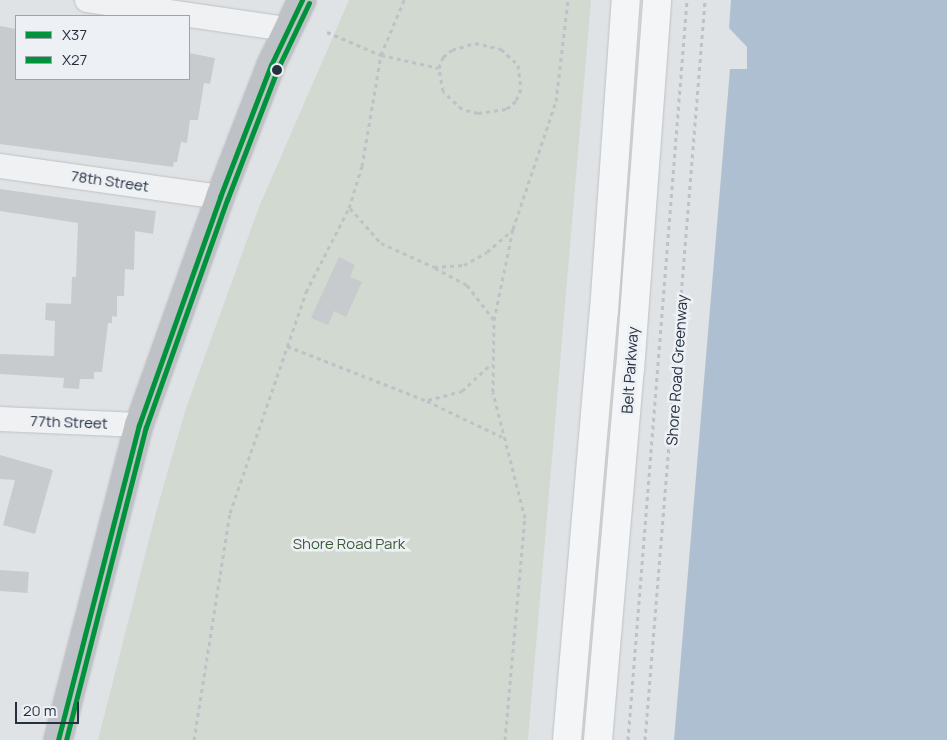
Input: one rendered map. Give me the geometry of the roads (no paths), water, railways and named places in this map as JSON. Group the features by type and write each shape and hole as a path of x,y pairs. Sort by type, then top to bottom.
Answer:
{"highway":[{"path":"558,740 616,0"},
{"name":"Belt Parkway","path":"567,740 604,312 626,0"},
{"name":"Belt Parkway","path":"598,740 630,370 657,0"}],"street":[{"path":"87,0 287,29"},
{"path":"58,740 139,425 220,197 287,29 302,0"},
{"name":"78th Street","path":"0,166 220,197"},
{"name":"77th Street","path":"0,419 139,425"}],"water":[{"path":"731,0 947,0 947,740 674,740 730,69 747,69 747,47 729,28"}],"park label":[{"name":"Shore Road Park","path":"349,544"}]}
